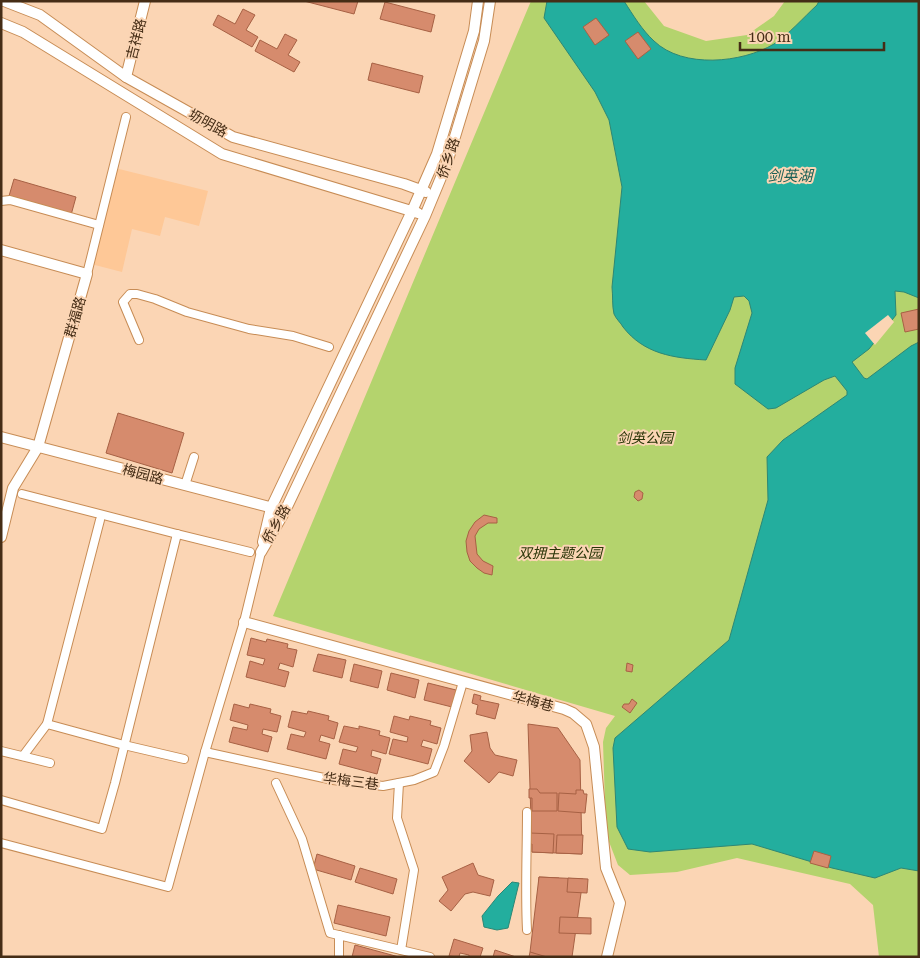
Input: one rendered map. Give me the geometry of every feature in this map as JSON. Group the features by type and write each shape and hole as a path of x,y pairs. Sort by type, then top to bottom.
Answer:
{"street":[{"name":"坜明路","path":"4,1 40,15 126,77 233,137 434,194"},
{"name":"吉祥路","path":"126,77 145,1"},
{"name":"侨乡路","path":"255,552 271,508 412,212 437,154 474,31 478,1"},
{"name":"侨乡路","path":"255,552 285,511 425,216 447,163 484,41 490,1"},
{"name":"坜明路","path":"1,23 23,32 222,154 425,216"},
{"path":"1,250 87,274 126,117"},
{"path":"1,202 10,200 99,225"},
{"name":"群福路","path":"38,446 87,274"},
{"path":"139,340 123,302 130,294 155,299 187,312 249,328 293,336 329,347"},
{"name":"梅园路","path":"1,436 285,511"},
{"path":"1,537 13,488 38,446"},
{"path":"186,482 194,457"},
{"path":"1,843 168,887 205,752 244,622 255,552 176,534 22,494"},
{"path":"23,756 46,724 100,520"},
{"path":"1,800 102,830 176,534"},
{"name":"华梅巷","path":"244,622 564,709 573,713 586,724 594,748 606,868 620,903 606,957"},
{"name":"华梅三巷","path":"205,752 333,780 383,786 414,780 434,772 444,746 463,682"},
{"path":"46,724 124,746 184,759"},
{"path":"1,751 50,763"},
{"path":"276,783 302,840 330,933 430,957"},
{"path":"400,783 397,818 414,870 401,950"},
{"path":"527,812 525,905 527,930"},
{"path":"339,935 339,957"}],"shaded area":[{"path":"115,168 208,191 199,226 165,217 160,236 132,229 122,272 91,264"}],"green space":[{"name":"剑英公园","path":"531,1 644,1 664,26 706,41 747,35 774,16 785,1 919,1 919,957 879,957 873,905 850,884 737,858 677,872 630,875 618,865 606,834 603,742 606,728 615,716 273,616"}],"water":[{"name":"剑英湖","path":"547,1 624,1 646,32 666,50 680,56 713,60 730,59 746,55 774,44 796,26 819,1 919,1 919,298 904,292 895,291 896,315 869,349 852,362 864,378 867,379 919,342 919,871 901,868 875,878 832,868 752,844 650,852 628,849 617,827 613,748 615,738 729,640 768,500 767,457 783,440 847,395 847,391 835,376 824,380 776,408 768,409 735,384 735,368 752,313 749,301 744,296 734,297 730,310 706,360 671,356 650,349 631,336 616,318 612,287 622,187 609,120 595,92 544,18"},
{"path":"512,882 519,883 508,928 497,930 484,927 482,916"}],"pier":[{"path":"888,315 894,322 875,345 865,333"}],"building":[{"path":"304,1 358,1 354,14"},
{"path":"385,2 435,15 431,32 380,19"},
{"path":"243,9 255,15 246,30 258,37 252,47 213,25 218,15 235,24"},
{"path":"596,18 609,35 595,45 583,27"},
{"path":"638,32 651,49 638,59 625,41"},
{"path":"285,34 297,40 288,55 300,62 294,72 255,51 260,40 277,49"},
{"path":"372,63 423,76 419,93 368,80"},
{"path":"14,179 76,197 71,215 9,196"},
{"path":"919,309 919,329 905,332 901,313"},
{"path":"118,413 184,433 172,473 106,453"},
{"path":"639,490 643,493 642,499 638,501 634,497 635,492"},
{"path":"484,515 497,518 497,523 488,523 479,529 475,536 477,554 483,561 493,566 492,575 484,573 477,568 470,561 467,552 466,541 469,531 475,522"},
{"path":"251,638 266,642 267,639 288,644 287,648 297,650 293,667 280,663 278,669 289,672 285,687 246,677 250,661 263,665 265,659 247,655"},
{"path":"318,654 346,660 342,678 313,671"},
{"path":"627,663 633,665 632,672 626,671"},
{"path":"354,664 382,671 378,688 350,681"},
{"path":"391,673 419,680 415,698 387,690"},
{"path":"428,683 456,690 452,707 424,700"},
{"path":"474,694 481,696 480,700 499,704 495,719 476,714 478,705 472,703"},
{"path":"632,699 637,703 630,713 622,707 624,704 629,704"},
{"path":"234,704 249,708 250,704 271,709 270,713 281,716 277,732 263,729 262,734 272,737 268,752 229,742 233,727 247,730 248,725 230,720"},
{"path":"292,711 307,714 308,711 329,716 328,720 338,723 334,739 321,735 319,741 330,744 326,759 287,749 291,734 304,737 306,732 288,727"},
{"path":"394,716 409,720 410,716 431,721 430,725 441,728 437,744 423,740 421,746 432,749 428,764 389,754 393,739 407,742 408,737 390,732"},
{"path":"528,724 558,728 580,760 582,854 532,852"},
{"path":"344,726 359,729 359,726 380,731 379,735 390,738 386,754 372,750 371,756 381,759 377,774 339,764 343,749 356,752 358,747 339,742"},
{"path":"487,732 490,748 495,755 517,760 513,776 499,772 489,783 464,761 472,751 470,735"},
{"path":"529,789 537,789 540,793 557,793 557,811 532,811 532,798 529,798"},
{"path":"576,790 583,790 584,794 587,794 585,813 558,811 559,793 576,794"},
{"path":"530,833 554,834 553,853 532,852 532,844 529,844"},
{"path":"557,835 583,835 582,854 556,853"},
{"path":"814,851 831,856 828,868 810,863"},
{"path":"317,854 355,866 351,880 313,869"},
{"path":"473,863 478,875 494,880 490,896 473,892 465,894 451,911 439,901 448,890 442,877"},
{"path":"360,868 397,879 393,894 355,882"},
{"path":"539,877 559,878 557,900 538,899"},
{"path":"539,877 583,879 572,957 543,957 530,952"},
{"path":"568,878 588,879 587,893 567,892"},
{"path":"338,905 390,917 386,936 334,923"},
{"path":"560,917 591,918 591,934 559,933"},
{"path":"454,939 483,948 480,957 469,957 469,955 460,953 459,957 449,956"},
{"path":"355,945 399,957 352,957"},
{"path":"495,950 516,957 493,957"},
{"path":"530,952 547,957 529,957"}],"park label":[{"name":"双拥主题公园","path":"560,553"}]}
